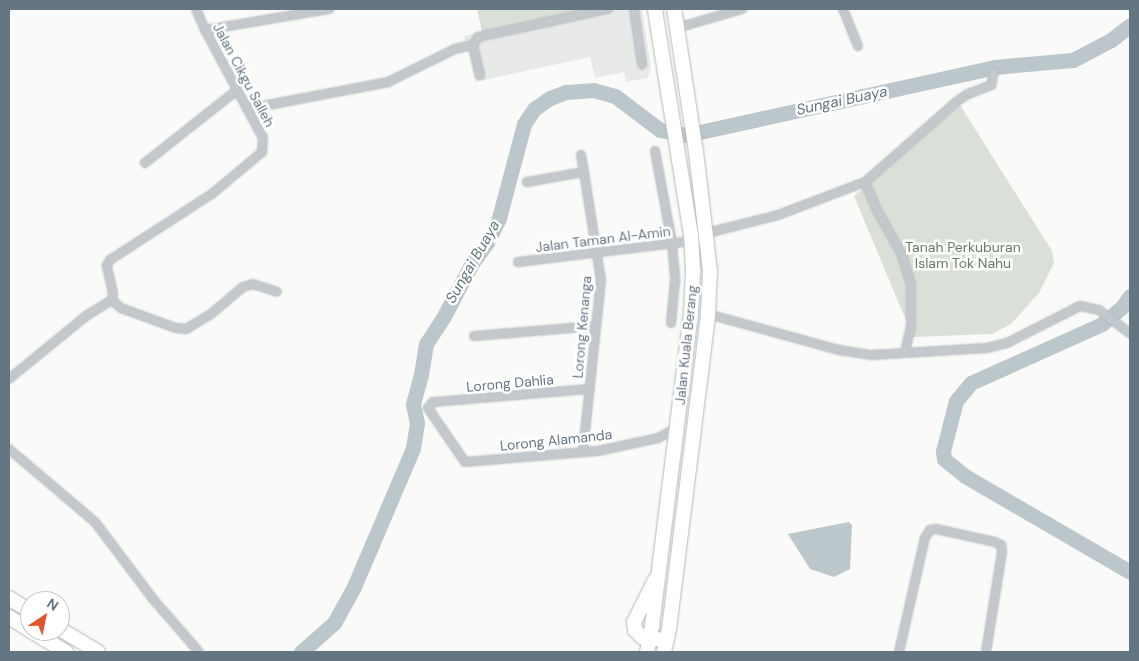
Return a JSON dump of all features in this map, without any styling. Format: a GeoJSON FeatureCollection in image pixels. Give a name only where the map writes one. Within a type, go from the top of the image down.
{"type":"FeatureCollection","features":[{"type":"Feature","properties":{"kind":"highway","name":"Jalan Kuala Berang"},"geometry":{"type":"LineString","coordinates":[[648,646],[659,573],[691,312],[693,271],[691,241],[679,155],[655,9]]}},
{"type":"Feature","properties":{"kind":"highway","name":"Jalan Kuala Berang"},"geometry":{"type":"LineString","coordinates":[[664,652],[669,629],[708,314],[710,271],[696,152],[674,9]]}},
{"type":"Feature","properties":{"kind":"highway"},"geometry":{"type":"LineString","coordinates":[[9,598],[20,604]]}},
{"type":"Feature","properties":{"kind":"highway"},"geometry":{"type":"LineString","coordinates":[[9,617],[20,624]]}},
{"type":"Feature","properties":{"kind":"highway"},"geometry":{"type":"LineString","coordinates":[[648,646],[669,629]]}},
{"type":"Feature","properties":{"kind":"highway"},"geometry":{"type":"LineString","coordinates":[[70,635],[98,652]]}},
{"type":"Feature","properties":{"kind":"highway"},"geometry":{"type":"LineString","coordinates":[[48,641],[66,652]]}},
{"type":"Feature","properties":{"kind":"street","name":"Jalan Cikgu Salleh"},"geometry":{"type":"LineString","coordinates":[[112,300],[113,293],[107,266],[110,260],[213,193],[264,149],[263,138],[205,30],[196,9]]}},
{"type":"Feature","properties":{"kind":"street"},"geometry":{"type":"LineString","coordinates":[[205,30],[329,9]]}},
{"type":"Feature","properties":{"kind":"street"},"geometry":{"type":"LineString","coordinates":[[480,75],[473,45],[478,37],[608,9]]}},
{"type":"Feature","properties":{"kind":"street"},"geometry":{"type":"LineString","coordinates":[[634,9],[642,64]]}},
{"type":"Feature","properties":{"kind":"street"},"geometry":{"type":"LineString","coordinates":[[677,28],[742,9]]}},
{"type":"Feature","properties":{"kind":"street"},"geometry":{"type":"LineString","coordinates":[[843,9],[858,46]]}},
{"type":"Feature","properties":{"kind":"street"},"geometry":{"type":"LineString","coordinates":[[247,109],[388,82],[455,49],[473,45]]}},
{"type":"Feature","properties":{"kind":"street"},"geometry":{"type":"LineString","coordinates":[[707,233],[778,215],[865,182],[956,102],[968,94],[991,85],[994,72]]}},
{"type":"Feature","properties":{"kind":"street"},"geometry":{"type":"LineString","coordinates":[[144,162],[237,90]]}},
{"type":"Feature","properties":{"kind":"street"},"geometry":{"type":"LineString","coordinates":[[655,151],[672,243],[676,280],[671,323]]}},
{"type":"Feature","properties":{"kind":"street","name":"Lorong Kenanga"},"geometry":{"type":"LineString","coordinates":[[581,155],[601,280],[583,452]]}},
{"type":"Feature","properties":{"kind":"street"},"geometry":{"type":"LineString","coordinates":[[527,182],[584,172]]}},
{"type":"Feature","properties":{"kind":"street"},"geometry":{"type":"LineString","coordinates":[[865,182],[878,212],[902,256],[911,284],[911,326],[905,352]]}},
{"type":"Feature","properties":{"kind":"street","name":"Jalan Taman Al-Amin"},"geometry":{"type":"LineString","coordinates":[[518,262],[691,241]]}},
{"type":"Feature","properties":{"kind":"street"},"geometry":{"type":"LineString","coordinates":[[9,379],[86,316],[112,300],[121,308],[176,328],[186,329],[211,314],[243,287],[253,284],[277,292]]}},
{"type":"Feature","properties":{"kind":"street"},"geometry":{"type":"LineString","coordinates":[[708,314],[854,353],[872,355],[1001,345],[1070,309],[1080,306],[1100,310],[1127,329]]}},
{"type":"Feature","properties":{"kind":"street"},"geometry":{"type":"LineString","coordinates":[[474,336],[596,326]]}},
{"type":"Feature","properties":{"kind":"street","name":"Lorong Dahlia"},"geometry":{"type":"LineString","coordinates":[[465,462],[428,408],[433,402],[589,389]]}},
{"type":"Feature","properties":{"kind":"street","name":"Lorong Alamanda"},"geometry":{"type":"LineString","coordinates":[[465,462],[583,452],[658,438],[677,428]]}},
{"type":"Feature","properties":{"kind":"street"},"geometry":{"type":"LineString","coordinates":[[9,449],[95,522],[153,599],[199,652]]}},
{"type":"Feature","properties":{"kind":"street"},"geometry":{"type":"LineString","coordinates":[[899,652],[925,538],[930,530],[936,529],[995,542],[1001,546],[1002,552],[986,652]]}},
{"type":"Feature","properties":{"kind":"shaded area"},"geometry":{"type":"Polygon","coordinates":[[[590,9],[642,9],[651,67],[648,78],[626,82],[624,72],[595,78],[590,57],[475,82],[464,36],[590,9]]]}},
{"type":"Feature","properties":{"kind":"shaded area"},"geometry":{"type":"Polygon","coordinates":[[[849,522],[852,525],[850,569],[834,577],[810,569],[788,534],[849,522]]]}},
{"type":"Feature","properties":{"kind":"green space"},"geometry":{"type":"Polygon","coordinates":[[[477,9],[590,9],[482,32],[477,9]]]}},
{"type":"Feature","properties":{"kind":"green space","name":"Tanah Perkuburan Islam Tok Nahu"},"geometry":{"type":"Polygon","coordinates":[[[960,105],[1052,251],[1054,263],[1039,293],[1011,324],[992,334],[913,337],[854,196],[960,105]]]}},
{"type":"Feature","properties":{"kind":"waterway","name":"Sungai Buaya"},"geometry":{"type":"LineString","coordinates":[[301,652],[334,623],[353,589],[413,448],[417,423],[413,404],[421,375],[426,344],[443,318],[472,263],[488,241],[499,218],[524,124],[534,109],[550,98],[566,92],[593,90],[615,96],[660,130],[686,135],[994,67],[1073,60],[1111,40],[1130,25]]}},
{"type":"Feature","properties":{"kind":"waterway"},"geometry":{"type":"LineString","coordinates":[[1130,296],[1122,307],[1102,324],[971,383],[956,401],[943,451],[944,459],[965,476],[1130,572]]}}]}
